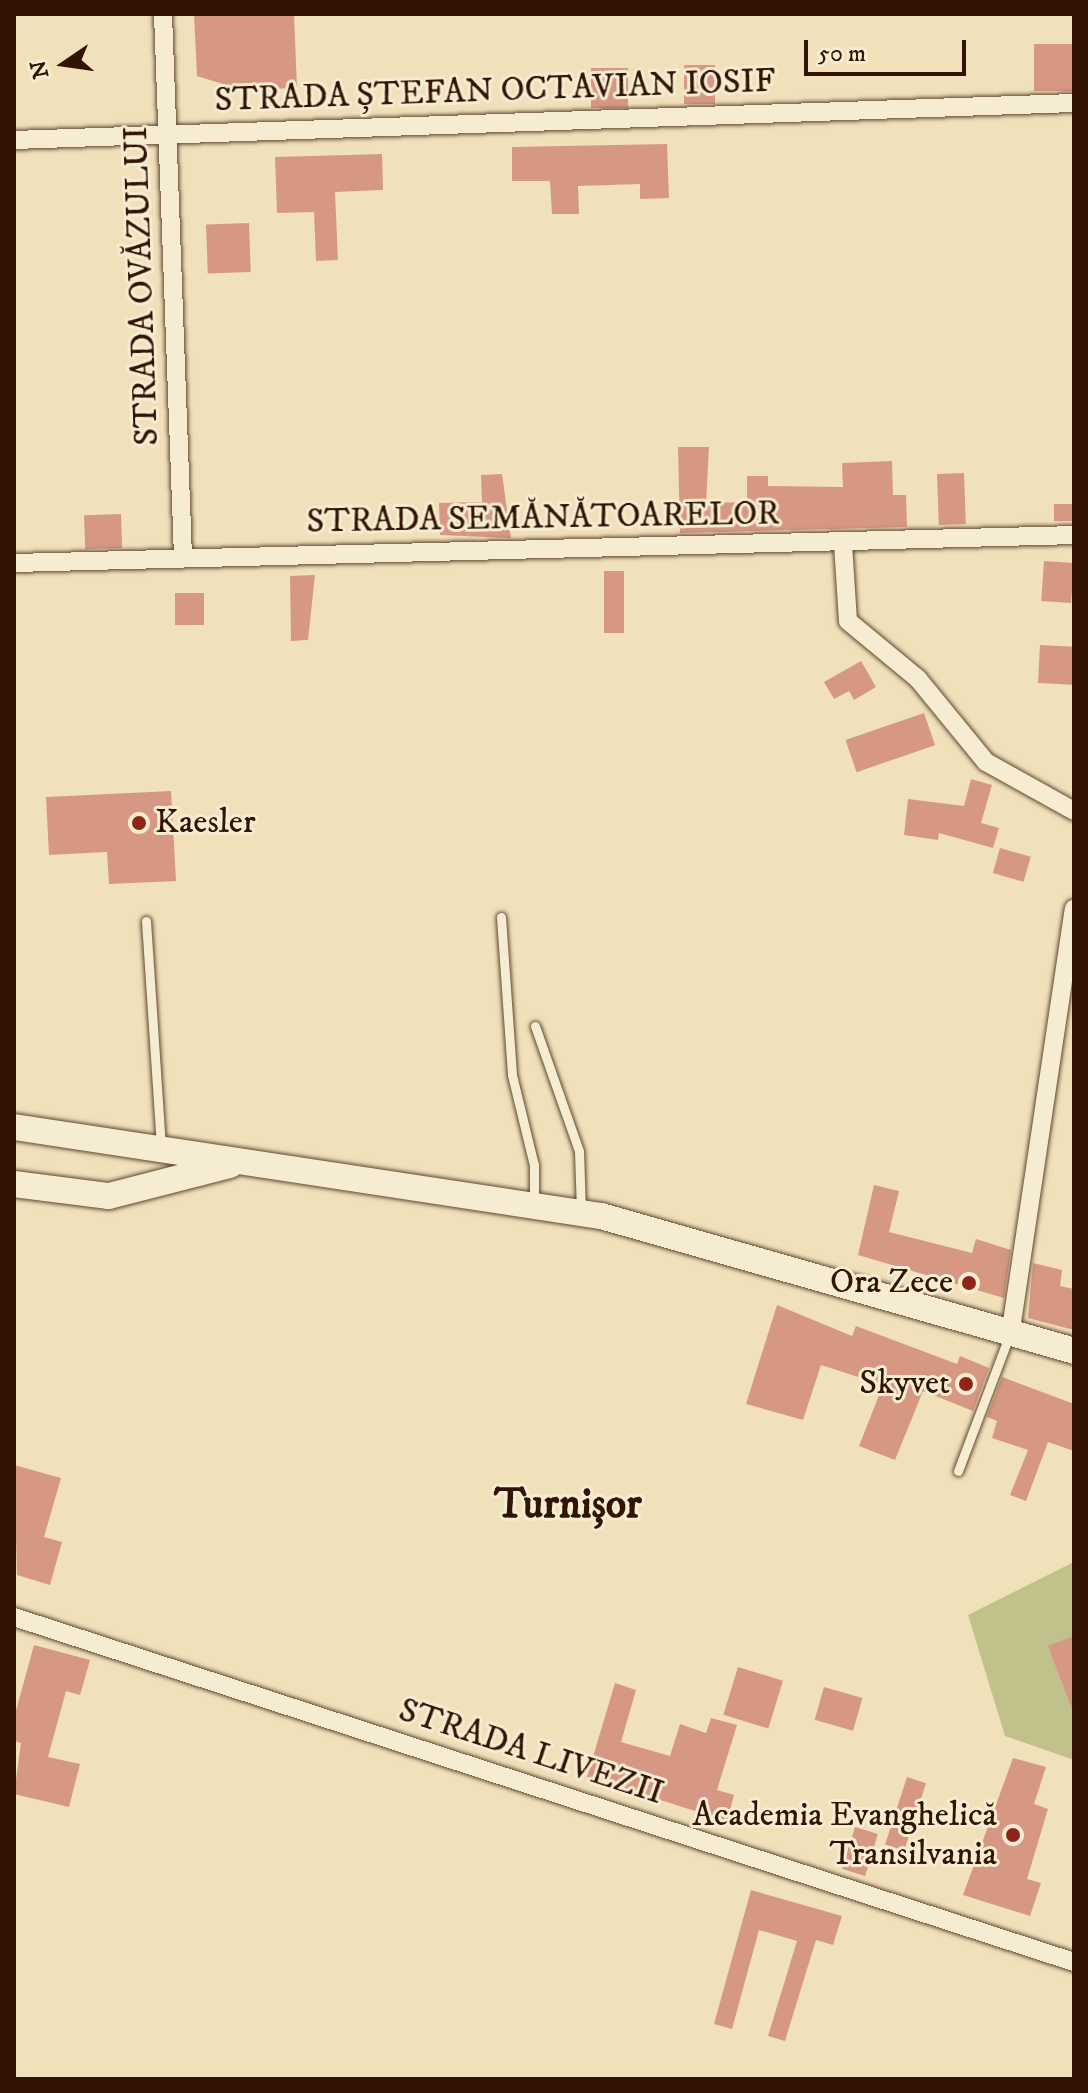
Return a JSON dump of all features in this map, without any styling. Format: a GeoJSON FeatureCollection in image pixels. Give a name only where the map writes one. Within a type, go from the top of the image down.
{"type":"FeatureCollection","features":[{"type":"Feature","properties":{"kind":"street","name":"STRADA OVĂZULUI"},"geometry":{"type":"LineString","coordinates":[[163,14],[183,556]]}},
{"type":"Feature","properties":{"kind":"street","name":"STRADA ȘTEFAN OCTAVIAN IOSIF"},"geometry":{"type":"LineString","coordinates":[[14,140],[1074,103]]}},
{"type":"Feature","properties":{"kind":"street","name":"STRADA SEMĂNĂTOARELOR"},"geometry":{"type":"LineString","coordinates":[[14,563],[183,556],[843,544],[1074,535]]}},
{"type":"Feature","properties":{"kind":"street"},"geometry":{"type":"LineString","coordinates":[[843,544],[848,621],[918,679],[986,762],[1074,811]]}},
{"type":"Feature","properties":{"kind":"street"},"geometry":{"type":"LineString","coordinates":[[1011,1329],[1074,909]]}},
{"type":"Feature","properties":{"kind":"street"},"geometry":{"type":"LineString","coordinates":[[14,1127],[581,1213],[1011,1329],[1074,1351]]}},
{"type":"Feature","properties":{"kind":"street"},"geometry":{"type":"LineString","coordinates":[[14,1184],[109,1196],[241,1162]]}},
{"type":"Feature","properties":{"kind":"street","name":"STRADA LIVEZII"},"geometry":{"type":"LineString","coordinates":[[14,1617],[1074,1962]]}},
{"type":"Feature","properties":{"kind":"lane"},"geometry":{"type":"LineString","coordinates":[[501,917],[512,1075],[534,1165],[534,1206]]}},
{"type":"Feature","properties":{"kind":"lane"},"geometry":{"type":"LineString","coordinates":[[146,921],[161,1149]]}},
{"type":"Feature","properties":{"kind":"lane"},"geometry":{"type":"LineString","coordinates":[[535,1026],[579,1151],[581,1213]]}},
{"type":"Feature","properties":{"kind":"lane"},"geometry":{"type":"LineString","coordinates":[[958,1471],[1011,1329]]}},
{"type":"Feature","properties":{"kind":"green space"},"geometry":{"type":"Polygon","coordinates":[[[1074,1562],[1074,1760],[1005,1736],[968,1615],[1074,1562]]]}},
{"type":"Feature","properties":{"kind":"building"},"geometry":{"type":"Polygon","coordinates":[[[194,14],[294,14],[297,88],[242,90],[197,76],[194,14]]]}},
{"type":"Feature","properties":{"kind":"building"},"geometry":{"type":"Polygon","coordinates":[[[1034,44],[1074,44],[1074,91],[1034,91],[1034,44]]]}},
{"type":"Feature","properties":{"kind":"building"},"geometry":{"type":"Polygon","coordinates":[[[684,65],[715,65],[715,104],[684,104],[684,65]]]}},
{"type":"Feature","properties":{"kind":"building"},"geometry":{"type":"Polygon","coordinates":[[[591,68],[628,68],[628,108],[591,108],[591,68]]]}},
{"type":"Feature","properties":{"kind":"building"},"geometry":{"type":"Polygon","coordinates":[[[667,144],[669,198],[640,199],[640,184],[578,186],[579,214],[552,214],[550,181],[512,181],[512,147],[667,144]]]}},
{"type":"Feature","properties":{"kind":"building"},"geometry":{"type":"Polygon","coordinates":[[[382,154],[383,190],[335,192],[338,260],[316,261],[314,212],[277,213],[275,157],[382,154]]]}},
{"type":"Feature","properties":{"kind":"building"},"geometry":{"type":"Polygon","coordinates":[[[249,223],[251,272],[208,273],[206,225],[249,223]]]}},
{"type":"Feature","properties":{"kind":"building"},"geometry":{"type":"Polygon","coordinates":[[[678,447],[709,447],[706,503],[747,502],[747,476],[768,476],[768,486],[843,487],[842,463],[892,461],[893,495],[906,495],[907,527],[680,533],[678,447]]]}},
{"type":"Feature","properties":{"kind":"building"},"geometry":{"type":"Polygon","coordinates":[[[964,473],[966,524],[939,525],[937,474],[964,473]]]}},
{"type":"Feature","properties":{"kind":"building"},"geometry":{"type":"Polygon","coordinates":[[[502,474],[511,538],[440,535],[439,503],[482,502],[481,475],[502,474]]]}},
{"type":"Feature","properties":{"kind":"building"},"geometry":{"type":"Polygon","coordinates":[[[1054,504],[1074,504],[1074,521],[1054,521],[1054,504]]]}},
{"type":"Feature","properties":{"kind":"building"},"geometry":{"type":"Polygon","coordinates":[[[121,514],[122,548],[85,549],[84,515],[121,514]]]}},
{"type":"Feature","properties":{"kind":"building"},"geometry":{"type":"Polygon","coordinates":[[[1044,561],[1074,563],[1071,603],[1041,601],[1044,561]]]}},
{"type":"Feature","properties":{"kind":"building"},"geometry":{"type":"Polygon","coordinates":[[[604,571],[624,571],[624,633],[604,633],[604,571]]]}},
{"type":"Feature","properties":{"kind":"building"},"geometry":{"type":"Polygon","coordinates":[[[315,575],[308,640],[291,641],[290,576],[315,575]]]}},
{"type":"Feature","properties":{"kind":"building"},"geometry":{"type":"Polygon","coordinates":[[[175,593],[204,593],[204,625],[175,625],[175,593]]]}},
{"type":"Feature","properties":{"kind":"building"},"geometry":{"type":"Polygon","coordinates":[[[1040,645],[1074,647],[1072,685],[1038,683],[1040,645]]]}},
{"type":"Feature","properties":{"kind":"building"},"geometry":{"type":"Polygon","coordinates":[[[861,661],[876,687],[854,700],[849,691],[834,699],[824,682],[861,661]]]}},
{"type":"Feature","properties":{"kind":"building"},"geometry":{"type":"Polygon","coordinates":[[[924,713],[935,745],[857,772],[846,740],[924,713]]]}},
{"type":"Feature","properties":{"kind":"building"},"geometry":{"type":"Polygon","coordinates":[[[971,779],[992,785],[981,823],[999,828],[993,848],[939,833],[938,840],[904,835],[908,799],[964,806],[971,779]]]}},
{"type":"Feature","properties":{"kind":"building","name":"Kaesler"},"geometry":{"type":"Polygon","coordinates":[[[171,791],[176,881],[109,884],[107,852],[49,855],[46,797],[171,791]]]}},
{"type":"Feature","properties":{"kind":"building"},"geometry":{"type":"Polygon","coordinates":[[[1000,848],[1031,857],[1024,882],[993,873],[1000,848]]]}},
{"type":"Feature","properties":{"kind":"building"},"geometry":{"type":"Polygon","coordinates":[[[874,1185],[899,1191],[889,1232],[972,1253],[976,1239],[1011,1250],[1004,1298],[858,1255],[874,1185]]]}},
{"type":"Feature","properties":{"kind":"building"},"geometry":{"type":"Polygon","coordinates":[[[1033,1263],[1062,1270],[1060,1286],[1074,1289],[1074,1330],[1028,1318],[1033,1263]]]}},
{"type":"Feature","properties":{"kind":"building"},"geometry":{"type":"Polygon","coordinates":[[[777,1305],[852,1336],[856,1326],[957,1364],[960,1356],[989,1368],[973,1411],[923,1391],[895,1460],[859,1446],[883,1385],[821,1365],[803,1420],[746,1404],[777,1305]]]}},
{"type":"Feature","properties":{"kind":"building"},"geometry":{"type":"Polygon","coordinates":[[[1002,1377],[1074,1404],[1074,1451],[1048,1442],[1026,1501],[1010,1495],[1028,1450],[992,1438],[997,1421],[987,1417],[1002,1377]]]}},
{"type":"Feature","properties":{"kind":"building"},"geometry":{"type":"Polygon","coordinates":[[[14,1465],[61,1478],[44,1537],[62,1542],[50,1585],[17,1575],[14,1465]]]}},
{"type":"Feature","properties":{"kind":"building"},"geometry":{"type":"Polygon","coordinates":[[[1074,1636],[1074,1709],[1072,1709],[1048,1646],[1074,1636]]]}},
{"type":"Feature","properties":{"kind":"building"},"geometry":{"type":"Polygon","coordinates":[[[34,1645],[90,1660],[80,1695],[66,1691],[48,1757],[80,1764],[69,1807],[14,1794],[21,1743],[14,1741],[14,1718],[34,1645]]]}},
{"type":"Feature","properties":{"kind":"building"},"geometry":{"type":"Polygon","coordinates":[[[738,1667],[783,1681],[768,1729],[723,1715],[738,1667]]]}},
{"type":"Feature","properties":{"kind":"building"},"geometry":{"type":"Polygon","coordinates":[[[615,1683],[636,1690],[621,1742],[670,1756],[680,1724],[706,1733],[711,1718],[737,1725],[717,1790],[734,1795],[727,1821],[587,1777],[615,1683]]]}},
{"type":"Feature","properties":{"kind":"building"},"geometry":{"type":"Polygon","coordinates":[[[824,1687],[862,1698],[853,1731],[815,1720],[824,1687]]]}},
{"type":"Feature","properties":{"kind":"building","name":"Academia Evanghelică Transilvania"},"geometry":{"type":"Polygon","coordinates":[[[1013,1758],[1046,1767],[1034,1804],[1048,1809],[1027,1879],[1041,1883],[1030,1916],[963,1895],[1013,1758]]]}},
{"type":"Feature","properties":{"kind":"building"},"geometry":{"type":"Polygon","coordinates":[[[907,1777],[926,1783],[904,1851],[885,1845],[907,1777]]]}},
{"type":"Feature","properties":{"kind":"building"},"geometry":{"type":"Polygon","coordinates":[[[855,1827],[878,1834],[865,1876],[842,1869],[855,1827]]]}},
{"type":"Feature","properties":{"kind":"building"},"geometry":{"type":"Polygon","coordinates":[[[751,1890],[842,1916],[833,1945],[816,1940],[785,2041],[768,2036],[797,1941],[759,1930],[732,2029],[714,2024],[751,1890]]]}},
{"type":"Feature","properties":{"kind":"place","name":"Kaesler"},"geometry":{"type":"Point","coordinates":[139,823]}},
{"type":"Feature","properties":{"kind":"place","name":"Ora Zece"},"geometry":{"type":"Point","coordinates":[969,1283]}},
{"type":"Feature","properties":{"kind":"place","name":"Skyvet"},"geometry":{"type":"Point","coordinates":[966,1384]}},
{"type":"Feature","properties":{"kind":"place","name":"Academia Evanghelică Transilvania"},"geometry":{"type":"Point","coordinates":[1013,1835]}},
{"type":"Feature","properties":{"kind":"district","name":"Turnișor"},"geometry":{"type":"Point","coordinates":[568,1505]}}]}
